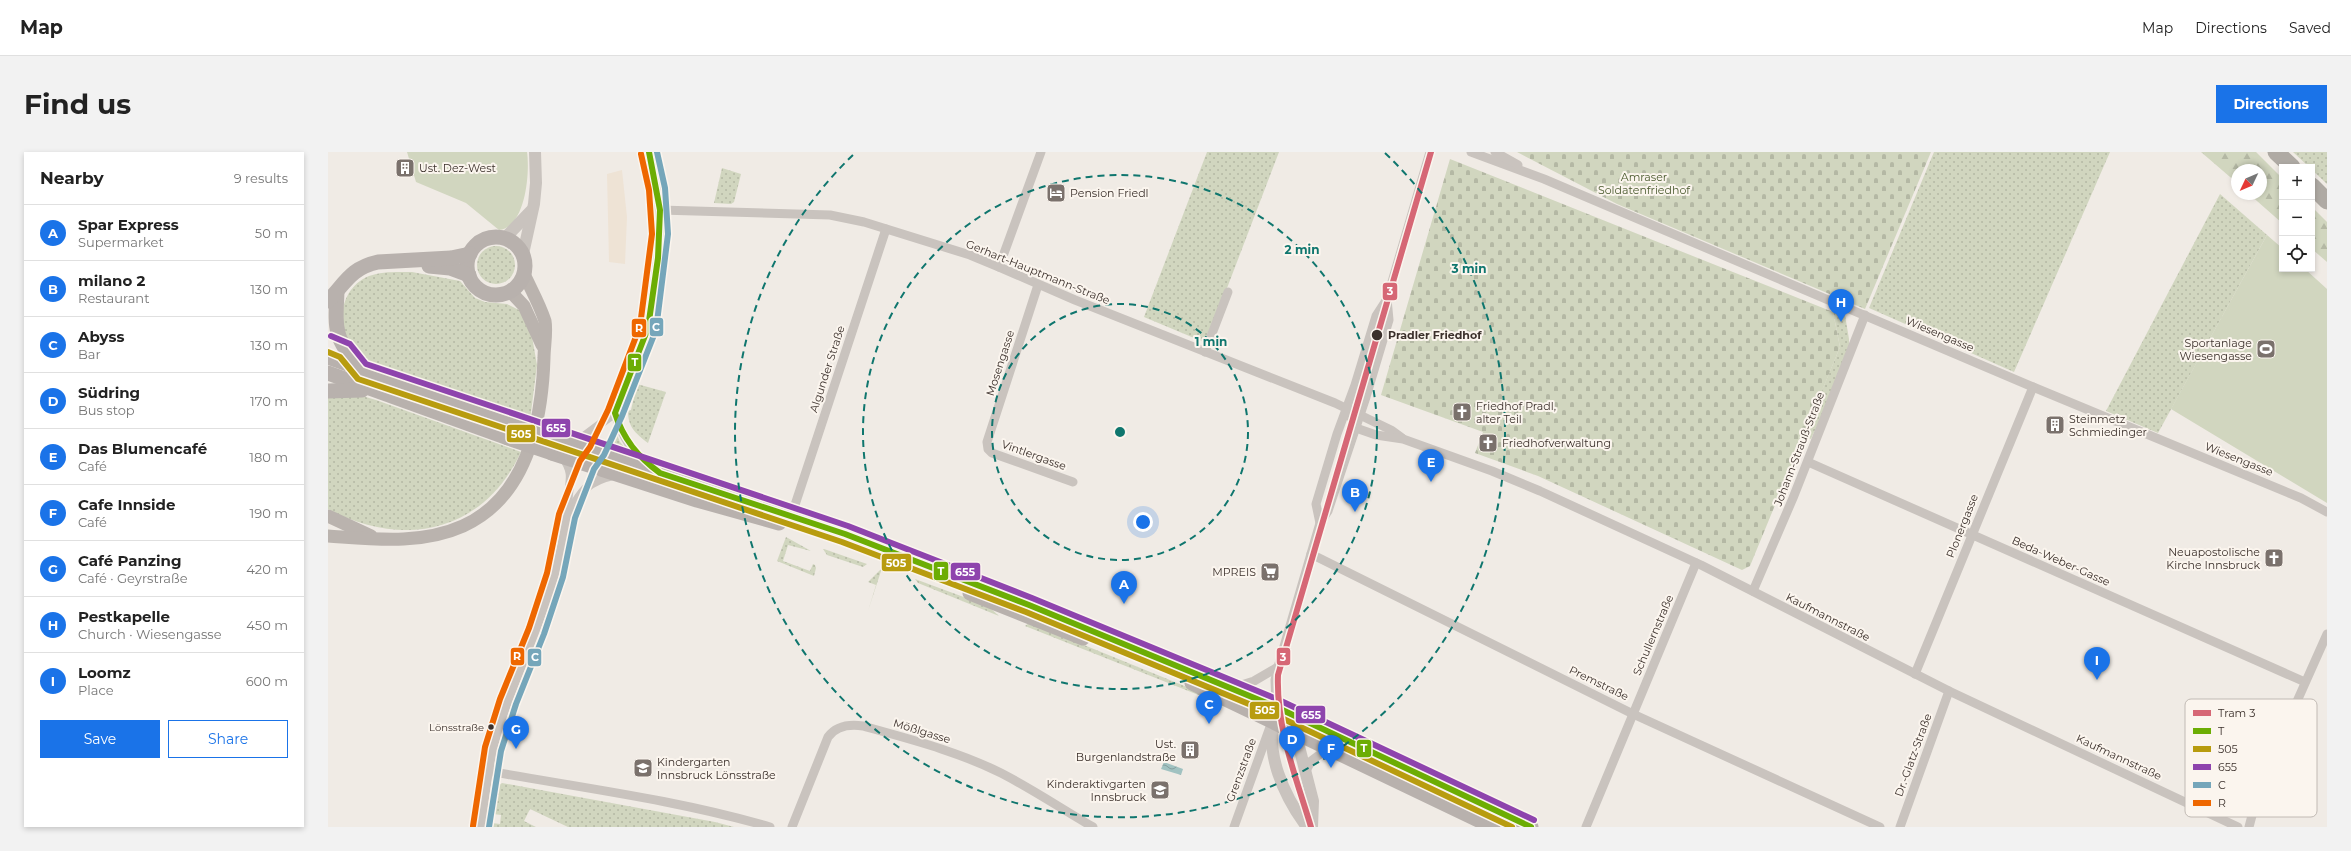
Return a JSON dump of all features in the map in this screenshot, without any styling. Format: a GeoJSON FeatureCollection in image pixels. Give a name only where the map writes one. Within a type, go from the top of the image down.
{"type":"FeatureCollection","features":[{"type":"Feature","properties":{"kind":"highway"},"geometry":{"type":"LineString","coordinates":[[2276,152],[2289,164]]}},
{"type":"Feature","properties":{"kind":"main road"},"geometry":{"type":"LineString","coordinates":[[328,536],[380,540],[436,535],[476,519],[497,503],[524,463],[536,428],[544,389],[545,322],[524,274],[523,254],[518,247],[505,238],[498,237],[485,239],[479,242],[470,254],[467,261],[469,275],[481,290],[495,294],[510,291],[516,287],[524,274]]}},
{"type":"Feature","properties":{"kind":"main road"},"geometry":{"type":"LineString","coordinates":[[361,371],[345,350],[338,336],[335,323],[332,296],[350,274],[367,265],[396,261],[451,258],[470,254]]}},
{"type":"Feature","properties":{"kind":"main road"},"geometry":{"type":"LineString","coordinates":[[396,261],[450,268],[469,275]]}},
{"type":"Feature","properties":{"kind":"main road"},"geometry":{"type":"LineString","coordinates":[[510,291],[524,306],[544,349]]}},
{"type":"Feature","properties":{"kind":"main road"},"geometry":{"type":"LineString","coordinates":[[328,357],[361,371],[892,552],[1029,604],[1283,710],[1531,827]]}},
{"type":"Feature","properties":{"kind":"main road"},"geometry":{"type":"LineString","coordinates":[[328,374],[369,390],[508,438],[696,500],[786,525],[910,569],[1205,688],[1296,734],[1492,827]]}},
{"type":"Feature","properties":{"kind":"main road"},"geometry":{"type":"LineString","coordinates":[[328,391],[369,390]]}},
{"type":"Feature","properties":{"kind":"main road"},"geometry":{"type":"LineString","coordinates":[[328,516],[380,540]]}},
{"type":"Feature","properties":{"kind":"street"},"geometry":{"type":"LineString","coordinates":[[562,440],[583,437],[615,413],[648,328],[658,258],[660,210],[649,152]]}},
{"type":"Feature","properties":{"kind":"street"},"geometry":{"type":"LineString","coordinates":[[999,267],[1041,152]]}},
{"type":"Feature","properties":{"kind":"street"},"geometry":{"type":"LineString","coordinates":[[1320,523],[1316,504],[1337,434],[1347,409],[1376,316],[1387,299],[1430,152]]}},
{"type":"Feature","properties":{"kind":"street","name":"Wiesengasse"},"geometry":{"type":"LineString","coordinates":[[1471,152],[1544,179],[2033,387],[2301,498],[2327,512]]}},
{"type":"Feature","properties":{"kind":"street","name":"Wiesengasse"},"geometry":{"type":"LineString","coordinates":[[1495,152],[1544,179]]}},
{"type":"Feature","properties":{"kind":"street"},"geometry":{"type":"LineString","coordinates":[[523,254],[536,183],[535,154]]}},
{"type":"Feature","properties":{"kind":"street"},"geometry":{"type":"LineString","coordinates":[[505,238],[532,210]]}},
{"type":"Feature","properties":{"kind":"street","name":"Gerhart-Hauptmann-Straße"},"geometry":{"type":"LineString","coordinates":[[660,210],[830,215],[886,229],[970,255],[1038,285],[1360,414]]}},
{"type":"Feature","properties":{"kind":"street","name":"Algunder Straße"},"geometry":{"type":"LineString","coordinates":[[791,517],[886,229]]}},
{"type":"Feature","properties":{"kind":"street","name":"Mosengasse"},"geometry":{"type":"LineString","coordinates":[[988,449],[987,442],[1038,285]]}},
{"type":"Feature","properties":{"kind":"street"},"geometry":{"type":"LineString","coordinates":[[1205,352],[1228,292]]}},
{"type":"Feature","properties":{"kind":"street"},"geometry":{"type":"LineString","coordinates":[[1312,827],[1312,801],[1306,771],[1296,734],[1283,710],[1275,688],[1278,667],[1320,523],[1328,511],[1356,428],[1388,320],[1387,299]]}},
{"type":"Feature","properties":{"kind":"street","name":"Johann-Strauß-Straße"},"geometry":{"type":"LineString","coordinates":[[1753,591],[1808,462],[1865,315]]}},
{"type":"Feature","properties":{"kind":"street","name":"Plonergasse"},"geometry":{"type":"LineString","coordinates":[[1915,674],[1971,533],[2033,387]]}},
{"type":"Feature","properties":{"kind":"street"},"geometry":{"type":"LineString","coordinates":[[1347,409],[1356,428]]}},
{"type":"Feature","properties":{"kind":"street"},"geometry":{"type":"LineString","coordinates":[[615,413],[618,426],[633,450],[660,472]]}},
{"type":"Feature","properties":{"kind":"street","name":"Kaufmannstraße"},"geometry":{"type":"LineString","coordinates":[[1360,414],[1391,430],[1403,439]]}},
{"type":"Feature","properties":{"kind":"street","name":"Kaufmannstraße"},"geometry":{"type":"LineString","coordinates":[[1356,428],[1376,435],[1403,439],[1492,471],[1540,491],[1696,563],[1949,691],[2185,802]]}},
{"type":"Feature","properties":{"kind":"street","name":"Vintlergasse"},"geometry":{"type":"LineString","coordinates":[[988,449],[992,453],[1073,482]]}},
{"type":"Feature","properties":{"kind":"street"},"geometry":{"type":"LineString","coordinates":[[481,827],[488,771],[499,727],[537,631],[555,575],[567,516],[572,477],[569,467],[557,454]]}},
{"type":"Feature","properties":{"kind":"street","name":"Beda-Weber-Gasse"},"geometry":{"type":"LineString","coordinates":[[1808,462],[2305,682]]}},
{"type":"Feature","properties":{"kind":"street"},"geometry":{"type":"LineString","coordinates":[[567,516],[579,495],[589,485],[600,478],[617,474]]}},
{"type":"Feature","properties":{"kind":"street","name":"Premstraße"},"geometry":{"type":"LineString","coordinates":[[1311,554],[1633,714],[1880,827]]}},
{"type":"Feature","properties":{"kind":"street","name":"Schullernstraße"},"geometry":{"type":"LineString","coordinates":[[1586,827],[1696,563]]}},
{"type":"Feature","properties":{"kind":"street"},"geometry":{"type":"LineString","coordinates":[[2298,699],[2327,634]]}},
{"type":"Feature","properties":{"kind":"street"},"geometry":{"type":"LineString","coordinates":[[1232,688],[1254,681],[1278,667]]}},
{"type":"Feature","properties":{"kind":"street"},"geometry":{"type":"LineString","coordinates":[[1275,688],[1283,710]]}},
{"type":"Feature","properties":{"kind":"street","name":"Dr.-Glatz-Straße"},"geometry":{"type":"LineString","coordinates":[[1900,827],[1949,691]]}},
{"type":"Feature","properties":{"kind":"street"},"geometry":{"type":"LineString","coordinates":[[1283,710],[1272,722],[1271,744],[1290,802],[1307,827]]}},
{"type":"Feature","properties":{"kind":"street","name":"Grenzstraße"},"geometry":{"type":"LineString","coordinates":[[1234,827],[1272,722]]}},
{"type":"Feature","properties":{"kind":"street","name":"Mößlgasse"},"geometry":{"type":"LineString","coordinates":[[792,827],[828,737],[834,731],[850,725],[863,726],[942,749],[977,763],[1001,774],[1093,827]]}},
{"type":"Feature","properties":{"kind":"street"},"geometry":{"type":"LineString","coordinates":[[1306,771],[1311,761],[1327,749]]}},
{"type":"Feature","properties":{"kind":"street"},"geometry":{"type":"LineString","coordinates":[[488,771],[677,804],[760,826],[770,827]]}},
{"type":"Feature","properties":{"kind":"street","name":"Kaufmannstraße"},"geometry":{"type":"LineString","coordinates":[[2217,817],[2238,827]]}},
{"type":"Feature","properties":{"kind":"street"},"geometry":{"type":"LineString","coordinates":[[2249,827],[2252,817]]}},
{"type":"Feature","properties":{"kind":"green space"},"geometry":{"type":"Polygon","coordinates":[[[407,152],[527,152],[527,185],[521,209],[508,227],[499,230],[466,203],[416,182],[407,152]]]}},
{"type":"Feature","properties":{"kind":"green space"},"geometry":{"type":"Polygon","coordinates":[[[1207,152],[1279,152],[1206,343],[1144,317],[1207,152]]]}},
{"type":"Feature","properties":{"kind":"green space","name":"Amraser Soldatenfriedhof"},"geometry":{"type":"Polygon","coordinates":[[[1517,152],[1931,152],[1865,309],[1617,204],[1517,152]]]}},
{"type":"Feature","properties":{"kind":"green space"},"geometry":{"type":"Polygon","coordinates":[[[1934,152],[2110,152],[2014,372],[1869,308],[1934,152]]]}},
{"type":"Feature","properties":{"kind":"green space"},"geometry":{"type":"Polygon","coordinates":[[[2201,152],[2256,152],[2279,175],[2279,220],[2256,200],[2267,200],[2267,164],[2231,164],[2231,178],[2201,152]]]}},
{"type":"Feature","properties":{"kind":"green space"},"geometry":{"type":"Polygon","coordinates":[[[2293,152],[2327,152],[2327,184],[2315,173],[2315,164],[2306,164],[2293,152]]]}},
{"type":"Feature","properties":{"kind":"green space","name":"Pradler Friedhof"},"geometry":{"type":"Polygon","coordinates":[[[1450,159],[1833,312],[1840,347],[1750,566],[1742,570],[1538,476],[1475,453],[1483,432],[1381,395],[1450,159]]]}},
{"type":"Feature","properties":{"kind":"green space"},"geometry":{"type":"Polygon","coordinates":[[[722,168],[741,174],[734,202],[731,204],[714,203],[722,168]]]}},
{"type":"Feature","properties":{"kind":"green space"},"geometry":{"type":"Polygon","coordinates":[[[2220,194],[2267,235],[2158,433],[2106,411],[2220,194]]]}},
{"type":"Feature","properties":{"kind":"green space"},"geometry":{"type":"Polygon","coordinates":[[[2315,210],[2327,222],[2327,262],[2315,252],[2315,210]]]}},
{"type":"Feature","properties":{"kind":"green space","name":"Sportanlage Wiesengasse"},"geometry":{"type":"Polygon","coordinates":[[[2267,235],[2279,245],[2279,272],[2308,272],[2327,289],[2327,503],[2171,409],[2267,235]]]}},
{"type":"Feature","properties":{"kind":"green space"},"geometry":{"type":"Polygon","coordinates":[[[492,246],[500,246],[507,249],[512,254],[515,265],[512,276],[507,281],[500,284],[492,284],[485,281],[480,276],[477,269],[477,261],[480,254],[485,249],[492,246]]]}},
{"type":"Feature","properties":{"kind":"green space"},"geometry":{"type":"Polygon","coordinates":[[[412,272],[460,281],[475,298],[485,302],[507,304],[519,310],[531,331],[537,365],[530,420],[372,367],[357,357],[350,347],[342,325],[342,313],[345,301],[350,291],[358,282],[374,274],[412,272]]]}},
{"type":"Feature","properties":{"kind":"green space"},"geometry":{"type":"Polygon","coordinates":[[[1833,312],[1845,315],[1849,339],[1849,356],[1811,439],[1803,436],[1840,347],[1833,312]]]}},
{"type":"Feature","properties":{"kind":"green space"},"geometry":{"type":"Polygon","coordinates":[[[637,384],[666,392],[648,443],[633,429],[628,417],[628,411],[631,410],[637,384]]]}},
{"type":"Feature","properties":{"kind":"green space"},"geometry":{"type":"Polygon","coordinates":[[[359,395],[521,452],[505,479],[485,501],[463,516],[438,526],[412,530],[384,528],[356,521],[328,509],[328,397],[359,395]]]}},
{"type":"Feature","properties":{"kind":"green space"},"geometry":{"type":"Polygon","coordinates":[[[615,430],[620,442],[630,454],[608,446],[615,430]]]}},
{"type":"Feature","properties":{"kind":"green space"},"geometry":{"type":"Polygon","coordinates":[[[786,537],[811,551],[788,545],[783,561],[810,571],[813,564],[816,568],[814,576],[777,561],[786,537]]]}},
{"type":"Feature","properties":{"kind":"green space"},"geometry":{"type":"Polygon","coordinates":[[[823,549],[867,564],[863,567],[827,555],[823,549]]]}},
{"type":"Feature","properties":{"kind":"green space"},"geometry":{"type":"Polygon","coordinates":[[[882,568],[868,611],[876,585],[868,582],[882,568]]]}},
{"type":"Feature","properties":{"kind":"green space"},"geometry":{"type":"Polygon","coordinates":[[[915,579],[988,606],[999,616],[918,583],[915,579]]]}},
{"type":"Feature","properties":{"kind":"green space"},"geometry":{"type":"Polygon","coordinates":[[[1029,623],[1214,698],[1206,698],[1025,626],[1029,623]]]}},
{"type":"Feature","properties":{"kind":"green space"},"geometry":{"type":"Polygon","coordinates":[[[1319,736],[1516,827],[1507,827],[1319,736]]]}},
{"type":"Feature","properties":{"kind":"green space"},"geometry":{"type":"Polygon","coordinates":[[[502,783],[715,822],[734,827],[568,827],[530,809],[524,821],[536,827],[492,827],[492,823],[500,824],[501,815],[493,814],[495,788],[502,783]]]}},
{"type":"Feature","properties":{"kind":"shaded area"},"geometry":{"type":"Polygon","coordinates":[[[622,170],[627,217],[625,264],[609,262],[607,174],[622,170]]]}},
{"type":"Feature","properties":{"kind":"water"},"geometry":{"type":"Polygon","coordinates":[[[1164,762],[1183,769],[1181,775],[1161,769],[1164,762]]]}},
{"type":"Feature","properties":{"kind":"tram line","name":"3"},"geometry":{"type":"LineString","coordinates":[[1311,827],[1288,752],[1280,714],[1278,675],[1431,152]]}},
{"type":"Feature","properties":{"kind":"transit line","name":"T"},"geometry":{"type":"LineString","coordinates":[[649,152],[660,210],[658,258],[648,328],[615,413],[622,431],[632,447],[652,467],[660,473],[845,534],[1029,605],[1276,707],[1531,827]]}},
{"type":"Feature","properties":{"kind":"transit line","name":"C"},"geometry":{"type":"LineString","coordinates":[[489,827],[501,751],[516,704],[544,634],[563,577],[575,518],[594,469],[604,455],[622,416],[656,330],[668,234],[665,188],[657,152]]}},
{"type":"Feature","properties":{"kind":"transit line","name":"R"},"geometry":{"type":"LineString","coordinates":[[473,826],[485,747],[500,699],[529,628],[547,573],[559,514],[580,461],[590,447],[608,410],[640,326],[652,234],[649,190],[641,154]]}},
{"type":"Feature","properties":{"kind":"transit line","name":"655"},"geometry":{"type":"LineString","coordinates":[[331,336],[350,344],[366,364],[848,526],[1032,598],[1279,700],[1534,820]]}},
{"type":"Feature","properties":{"kind":"transit line","name":"505"},"geometry":{"type":"LineString","coordinates":[[328,352],[340,357],[358,379],[842,542],[1026,612],[1273,714],[1512,827]]}},
{"type":"Feature","properties":{"kind":"place","name":"Ust. Dez-West"},"geometry":{"type":"Point","coordinates":[405,168]}},
{"type":"Feature","properties":{"kind":"place","name":"Pension Friedl"},"geometry":{"type":"Point","coordinates":[1056,193]}},
{"type":"Feature","properties":{"kind":"place","name":"Pestkapelle"},"geometry":{"type":"Point","coordinates":[1841,322]}},
{"type":"Feature","properties":{"kind":"place","name":"Pradler Friedhof"},"geometry":{"type":"Point","coordinates":[1377,335]}},
{"type":"Feature","properties":{"kind":"place","name":"Sportanlage Wiesengasse"},"geometry":{"type":"Point","coordinates":[2266,349]}},
{"type":"Feature","properties":{"kind":"place","name":"Friedhof Pradl, alter Teil"},"geometry":{"type":"Point","coordinates":[1462,412]}},
{"type":"Feature","properties":{"kind":"place","name":"Steinmetz Schmiedinger"},"geometry":{"type":"Point","coordinates":[2055,425]}},
{"type":"Feature","properties":{"kind":"place","name":"Friedhofverwaltung"},"geometry":{"type":"Point","coordinates":[1488,443]}},
{"type":"Feature","properties":{"kind":"place","name":"Das Blumencafé"},"geometry":{"type":"Point","coordinates":[1431,482]}},
{"type":"Feature","properties":{"kind":"place","name":"milano 2"},"geometry":{"type":"Point","coordinates":[1355,512]}},
{"type":"Feature","properties":{"kind":"place","name":"Neuapostolische Kirche Innsbruck"},"geometry":{"type":"Point","coordinates":[2274,558]}},
{"type":"Feature","properties":{"kind":"place","name":"MPREIS"},"geometry":{"type":"Point","coordinates":[1270,572]}},
{"type":"Feature","properties":{"kind":"place","name":"Spar Express"},"geometry":{"type":"Point","coordinates":[1124,604]}},
{"type":"Feature","properties":{"kind":"place","name":"Loomz"},"geometry":{"type":"Point","coordinates":[2097,680]}},
{"type":"Feature","properties":{"kind":"place","name":"Abyss"},"geometry":{"type":"Point","coordinates":[1209,724]}},
{"type":"Feature","properties":{"kind":"place","name":"Lönsstraße"},"geometry":{"type":"Point","coordinates":[491,727]}},
{"type":"Feature","properties":{"kind":"place","name":"Café Panzing"},"geometry":{"type":"Point","coordinates":[516,749]}},
{"type":"Feature","properties":{"kind":"place","name":"Ust. Burgenlandstraße"},"geometry":{"type":"Point","coordinates":[1190,750]}},
{"type":"Feature","properties":{"kind":"place","name":"Südring"},"geometry":{"type":"Point","coordinates":[1292,759]}},
{"type":"Feature","properties":{"kind":"place","name":"Kindergarten Innsbruck Lönsstraße"},"geometry":{"type":"Point","coordinates":[643,768]}},
{"type":"Feature","properties":{"kind":"place","name":"Cafe Innside"},"geometry":{"type":"Point","coordinates":[1331,768]}},
{"type":"Feature","properties":{"kind":"place","name":"Kinderaktivgarten Innsbruck"},"geometry":{"type":"Point","coordinates":[1160,790]}}]}
